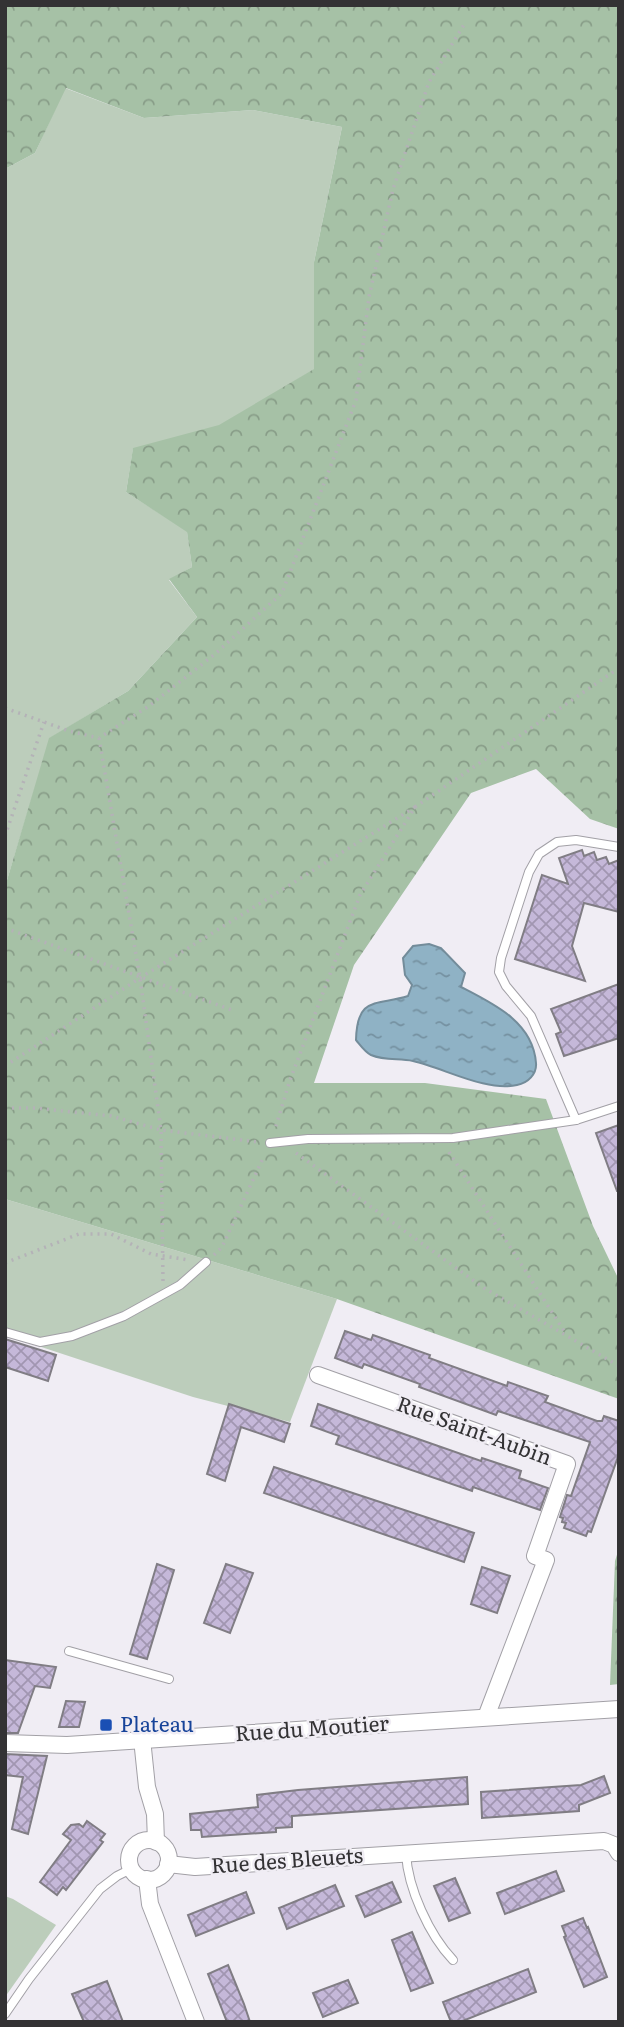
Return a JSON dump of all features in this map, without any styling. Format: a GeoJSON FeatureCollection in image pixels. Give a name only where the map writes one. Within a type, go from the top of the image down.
{"type":"FeatureCollection","features":[{"type":"Feature","properties":{"kind":"street","name":"Rue Saint-Aubin"},"geometry":{"type":"LineString","coordinates":[[318,1375],[567,1464],[535,1556],[546,1560],[486,1717]]}},
{"type":"Feature","properties":{"kind":"street","name":"Rue du Moutier"},"geometry":{"type":"LineString","coordinates":[[5,1743],[67,1745],[619,1709]]}},
{"type":"Feature","properties":{"kind":"street"},"geometry":{"type":"LineString","coordinates":[[142,1739],[147,1787],[155,1814],[156,1842]]}},
{"type":"Feature","properties":{"kind":"street"},"geometry":{"type":"LineString","coordinates":[[145,1841],[156,1842],[168,1853],[168,1864],[162,1875],[147,1880],[136,1875],[131,1869],[130,1857],[133,1849],[145,1841]]}},
{"type":"Feature","properties":{"kind":"street","name":"Rue des Bleuets"},"geometry":{"type":"LineString","coordinates":[[168,1864],[195,1867],[604,1841],[614,1845],[619,1853]]}},
{"type":"Feature","properties":{"kind":"street"},"geometry":{"type":"LineString","coordinates":[[147,1880],[150,1905],[196,2022]]}},
{"type":"Feature","properties":{"kind":"lane"},"geometry":{"type":"LineString","coordinates":[[576,1120],[531,1016],[506,986],[499,972],[501,958],[529,872],[539,854],[557,842],[576,840],[619,847]]}},
{"type":"Feature","properties":{"kind":"lane"},"geometry":{"type":"LineString","coordinates":[[270,1143],[308,1139],[441,1138],[576,1120],[619,1106]]}},
{"type":"Feature","properties":{"kind":"lane"},"geometry":{"type":"LineString","coordinates":[[5,1332],[40,1342],[72,1336],[124,1316],[180,1286],[206,1262]]}},
{"type":"Feature","properties":{"kind":"lane"},"geometry":{"type":"LineString","coordinates":[[69,1651],[169,1679]]}},
{"type":"Feature","properties":{"kind":"lane"},"geometry":{"type":"LineString","coordinates":[[405,1854],[407,1868],[427,1922],[453,1960]]}},
{"type":"Feature","properties":{"kind":"lane"},"geometry":{"type":"LineString","coordinates":[[5,2014],[100,1889],[117,1875],[131,1869]]}},
{"type":"Feature","properties":{"kind":"path"},"geometry":{"type":"LineString","coordinates":[[5,708],[99,738],[149,706],[206,661],[282,593],[356,400],[369,297],[393,189],[429,82],[465,23]]}},
{"type":"Feature","properties":{"kind":"path"},"geometry":{"type":"LineString","coordinates":[[5,1066],[140,978],[415,807],[619,668]]}},
{"type":"Feature","properties":{"kind":"path"},"geometry":{"type":"LineString","coordinates":[[5,836],[44,722]]}},
{"type":"Feature","properties":{"kind":"path"},"geometry":{"type":"LineString","coordinates":[[99,738],[140,978],[161,1130],[163,1295]]}},
{"type":"Feature","properties":{"kind":"path"},"geometry":{"type":"LineString","coordinates":[[5,1263],[79,1234],[111,1234],[162,1256],[206,1262],[222,1247],[270,1143],[294,1069],[360,895],[415,807]]}},
{"type":"Feature","properties":{"kind":"path"},"geometry":{"type":"LineString","coordinates":[[5,928],[232,1010]]}},
{"type":"Feature","properties":{"kind":"path"},"geometry":{"type":"LineString","coordinates":[[5,1108],[35,1108],[111,1116],[161,1130],[270,1143]]}},
{"type":"Feature","properties":{"kind":"path"},"geometry":{"type":"LineString","coordinates":[[441,1138],[567,1336]]}},
{"type":"Feature","properties":{"kind":"path"},"geometry":{"type":"LineString","coordinates":[[280,1142],[484,1288],[619,1366]]}},
{"type":"Feature","properties":{"kind":"green space"},"geometry":{"type":"Polygon","coordinates":[[[5,5],[619,5],[619,829],[590,819],[536,769],[471,793],[354,965],[314,1083],[425,1083],[546,1099],[593,1226],[619,1280],[619,1399],[337,1299],[5,1199],[5,887],[49,738],[128,691],[197,617],[169,579],[192,567],[187,532],[126,492],[133,448],[219,425],[314,369],[314,262],[342,127],[253,110],[144,118],[66,88],[35,153],[5,169],[5,5]]]}},
{"type":"Feature","properties":{"kind":"green space"},"geometry":{"type":"Polygon","coordinates":[[[65,88],[144,118],[253,110],[342,127],[314,262],[315,369],[219,426],[133,449],[126,492],[187,531],[192,567],[169,580],[197,617],[128,691],[50,738],[5,887],[5,169],[35,153],[65,88]]]}},
{"type":"Feature","properties":{"kind":"green space"},"geometry":{"type":"Polygon","coordinates":[[[5,1199],[337,1299],[290,1422],[193,1397],[5,1335],[5,1199]]]}},
{"type":"Feature","properties":{"kind":"green space"},"geometry":{"type":"Polygon","coordinates":[[[619,1548],[619,1684],[610,1685],[615,1561],[619,1548]]]}},
{"type":"Feature","properties":{"kind":"green space"},"geometry":{"type":"Polygon","coordinates":[[[5,1896],[56,1925],[5,1997],[5,1896]]]}},
{"type":"Feature","properties":{"kind":"water"},"geometry":{"type":"Polygon","coordinates":[[[429,944],[441,948],[465,973],[461,987],[486,1000],[520,1025],[528,1036],[536,1063],[535,1071],[528,1080],[521,1084],[505,1086],[479,1082],[413,1061],[376,1057],[356,1040],[357,1026],[365,1009],[378,1002],[408,996],[412,985],[405,975],[403,958],[413,946],[429,944]]]}},
{"type":"Feature","properties":{"kind":"building"},"geometry":{"type":"Polygon","coordinates":[[[582,850],[584,856],[594,852],[597,860],[606,857],[609,864],[619,860],[619,912],[584,903],[572,946],[585,981],[515,959],[542,875],[568,884],[559,858],[582,850]]]}},
{"type":"Feature","properties":{"kind":"building"},"geometry":{"type":"Polygon","coordinates":[[[619,984],[619,1038],[564,1056],[556,1034],[561,1032],[551,1009],[619,984]]]}},
{"type":"Feature","properties":{"kind":"building"},"geometry":{"type":"Polygon","coordinates":[[[619,1125],[619,1191],[617,1191],[596,1133],[619,1125]]]}},
{"type":"Feature","properties":{"kind":"building"},"geometry":{"type":"Polygon","coordinates":[[[345,1331],[371,1340],[373,1335],[507,1386],[508,1382],[548,1396],[545,1402],[597,1421],[602,1421],[604,1416],[619,1421],[619,1454],[591,1532],[588,1531],[586,1536],[564,1528],[566,1523],[562,1522],[563,1518],[560,1517],[567,1495],[571,1496],[590,1442],[498,1411],[496,1415],[364,1364],[362,1368],[335,1358],[345,1331]]]}},
{"type":"Feature","properties":{"kind":"building"},"geometry":{"type":"Polygon","coordinates":[[[5,1339],[56,1355],[48,1381],[5,1367],[5,1339]]]}},
{"type":"Feature","properties":{"kind":"building"},"geometry":{"type":"Polygon","coordinates":[[[229,1404],[290,1424],[284,1442],[241,1427],[225,1481],[207,1474],[229,1404]]]}},
{"type":"Feature","properties":{"kind":"building"},"geometry":{"type":"Polygon","coordinates":[[[318,1404],[481,1461],[482,1458],[521,1471],[519,1478],[548,1488],[540,1510],[473,1487],[472,1491],[336,1444],[339,1436],[311,1426],[318,1404]]]}},
{"type":"Feature","properties":{"kind":"building"},"geometry":{"type":"Polygon","coordinates":[[[274,1467],[474,1533],[464,1562],[264,1493],[274,1467]]]}},
{"type":"Feature","properties":{"kind":"building"},"geometry":{"type":"Polygon","coordinates":[[[157,1564],[174,1570],[147,1659],[130,1654],[157,1564]]]}},
{"type":"Feature","properties":{"kind":"building"},"geometry":{"type":"Polygon","coordinates":[[[226,1564],[253,1573],[230,1633],[204,1623],[226,1564]]]}},
{"type":"Feature","properties":{"kind":"building"},"geometry":{"type":"Polygon","coordinates":[[[482,1567],[510,1576],[497,1613],[471,1604],[482,1567]]]}},
{"type":"Feature","properties":{"kind":"building"},"geometry":{"type":"Polygon","coordinates":[[[5,1660],[56,1667],[50,1688],[35,1686],[18,1733],[5,1733],[5,1660]]]}},
{"type":"Feature","properties":{"kind":"building"},"geometry":{"type":"Polygon","coordinates":[[[66,1701],[85,1702],[79,1727],[59,1727],[66,1701]]]}},
{"type":"Feature","properties":{"kind":"building"},"geometry":{"type":"Polygon","coordinates":[[[5,1754],[47,1756],[28,1834],[12,1829],[23,1777],[5,1775],[5,1754]]]}},
{"type":"Feature","properties":{"kind":"building"},"geometry":{"type":"Polygon","coordinates":[[[604,1776],[610,1793],[579,1805],[579,1811],[482,1818],[481,1792],[581,1785],[604,1776]]]}},
{"type":"Feature","properties":{"kind":"building"},"geometry":{"type":"Polygon","coordinates":[[[467,1777],[468,1804],[292,1816],[292,1827],[276,1828],[276,1832],[202,1837],[201,1830],[191,1830],[190,1814],[258,1807],[257,1795],[467,1777]]]}},
{"type":"Feature","properties":{"kind":"building"},"geometry":{"type":"Polygon","coordinates":[[[87,1821],[105,1834],[100,1840],[103,1842],[66,1890],[63,1887],[57,1895],[40,1882],[71,1840],[63,1834],[71,1825],[79,1824],[83,1827],[87,1821]]]}},
{"type":"Feature","properties":{"kind":"building"},"geometry":{"type":"Polygon","coordinates":[[[556,1871],[564,1891],[505,1914],[497,1893],[556,1871]]]}},
{"type":"Feature","properties":{"kind":"building"},"geometry":{"type":"Polygon","coordinates":[[[455,1878],[470,1913],[449,1921],[434,1886],[455,1878]]]}},
{"type":"Feature","properties":{"kind":"building"},"geometry":{"type":"Polygon","coordinates":[[[392,1882],[401,1902],[365,1917],[356,1896],[392,1882]]]}},
{"type":"Feature","properties":{"kind":"building"},"geometry":{"type":"Polygon","coordinates":[[[335,1885],[344,1906],[287,1929],[279,1908],[335,1885]]]}},
{"type":"Feature","properties":{"kind":"building"},"geometry":{"type":"Polygon","coordinates":[[[246,1892],[254,1913],[196,1936],[188,1915],[246,1892]]]}},
{"type":"Feature","properties":{"kind":"building"},"geometry":{"type":"Polygon","coordinates":[[[583,1918],[607,1977],[584,1987],[562,1926],[583,1918]]]}},
{"type":"Feature","properties":{"kind":"building"},"geometry":{"type":"Polygon","coordinates":[[[412,1932],[433,1983],[411,1991],[392,1940],[412,1932]]]}},
{"type":"Feature","properties":{"kind":"building"},"geometry":{"type":"Polygon","coordinates":[[[228,1965],[250,2022],[227,2022],[208,1974],[228,1965]]]}},
{"type":"Feature","properties":{"kind":"building"},"geometry":{"type":"Polygon","coordinates":[[[528,1969],[536,1992],[460,2022],[451,2022],[443,2002],[528,1969]]]}},
{"type":"Feature","properties":{"kind":"building"},"geometry":{"type":"Polygon","coordinates":[[[348,1980],[358,2003],[323,2017],[313,1993],[348,1980]]]}},
{"type":"Feature","properties":{"kind":"building"},"geometry":{"type":"Polygon","coordinates":[[[107,1981],[123,2022],[84,2022],[72,1994],[107,1981]]]}},
{"type":"Feature","properties":{"kind":"place","name":"Plateau"},"geometry":{"type":"Point","coordinates":[106,1725]}}]}
